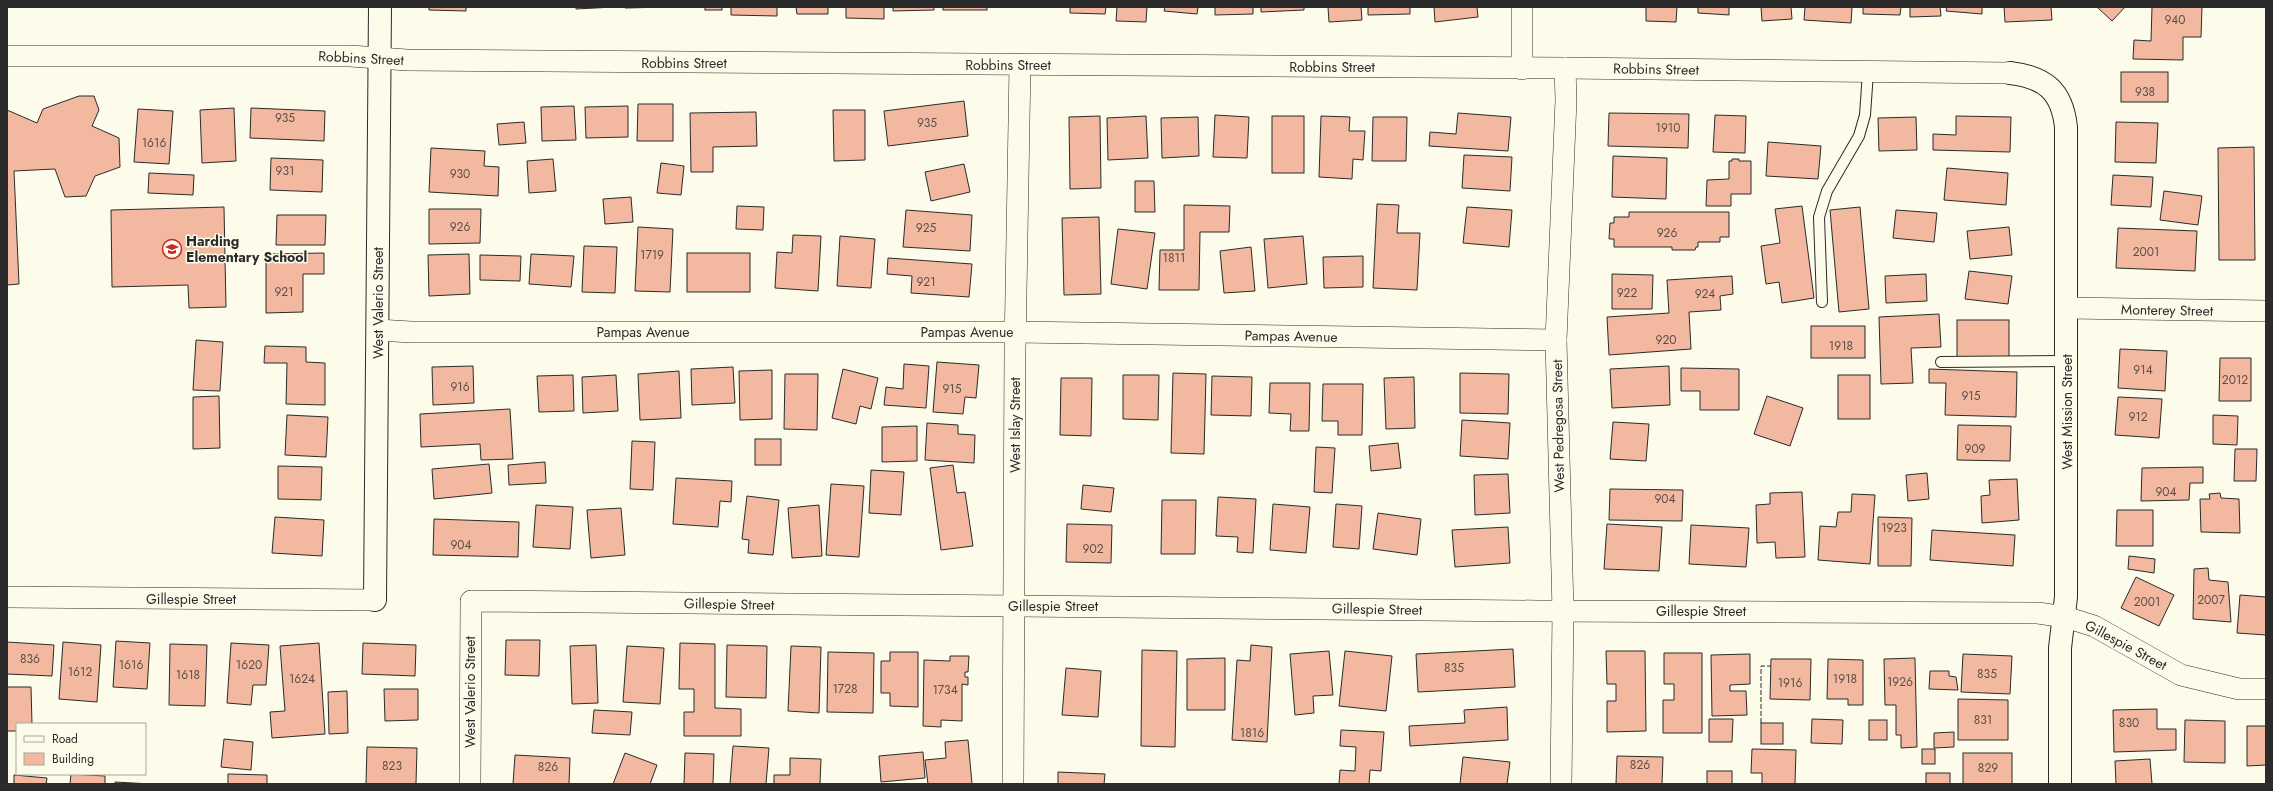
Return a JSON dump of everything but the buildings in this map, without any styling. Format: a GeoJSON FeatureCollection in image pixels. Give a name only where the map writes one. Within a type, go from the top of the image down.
{"type":"FeatureCollection","features":[{"type":"Feature","properties":{"kind":"street","name":"West Valerio Street"},"geometry":{"type":"LineString","coordinates":[[375,600],[378,330],[378,59],[380,7]]}},
{"type":"Feature","properties":{"kind":"street"},"geometry":{"type":"LineString","coordinates":[[1522,7],[1522,69]]}},
{"type":"Feature","properties":{"kind":"street","name":"Robbins Street"},"geometry":{"type":"LineString","coordinates":[[7,56],[350,56],[378,59],[1020,66],[1565,68],[2010,74]]}},
{"type":"Feature","properties":{"kind":"street","name":"West Islay Street"},"geometry":{"type":"LineString","coordinates":[[1013,784],[1016,332],[1020,66]]}},
{"type":"Feature","properties":{"kind":"street","name":"West Pedregosa Street"},"geometry":{"type":"LineString","coordinates":[[1561,784],[1562,611],[1556,340],[1566,100],[1565,68]]}},
{"type":"Feature","properties":{"kind":"street","name":"West Mission Street"},"geometry":{"type":"LineString","coordinates":[[2010,74],[2026,75],[2051,87],[2065,112],[2067,361],[2065,617],[2060,648],[2060,784]]}},
{"type":"Feature","properties":{"kind":"street","name":"Monterey Street"},"geometry":{"type":"LineString","coordinates":[[2067,308],[2266,311]]}},
{"type":"Feature","properties":{"kind":"street","name":"Pampas Avenue"},"geometry":{"type":"LineString","coordinates":[[378,330],[411,332],[1016,332],[1556,340]]}},
{"type":"Feature","properties":{"kind":"street","name":"Gillespie Street"},"geometry":{"type":"LineString","coordinates":[[7,598],[375,600]]}},
{"type":"Feature","properties":{"kind":"street","name":"West Valerio Street"},"geometry":{"type":"LineString","coordinates":[[470,784],[471,601]]}},
{"type":"Feature","properties":{"kind":"street","name":"Gillespie Street"},"geometry":{"type":"LineString","coordinates":[[471,601],[1562,611],[2038,613],[2065,617],[2094,626],[2181,675],[2239,689],[2266,689]]}},
{"type":"Feature","properties":{"kind":"lane"},"geometry":{"type":"LineString","coordinates":[[1822,302],[1820,216],[1827,191],[1859,136],[1865,115],[1868,72]]}},
{"type":"Feature","properties":{"kind":"lane"},"geometry":{"type":"LineString","coordinates":[[1941,362],[2067,361]]}},
{"type":"Feature","properties":{"kind":"fence"},"geometry":{"type":"LineString","coordinates":[[1761,723],[1761,666],[1771,666]]}},
{"type":"Feature","properties":{"kind":"place","name":"Harding Elementary School"},"geometry":{"type":"Point","coordinates":[172,249]}}]}
